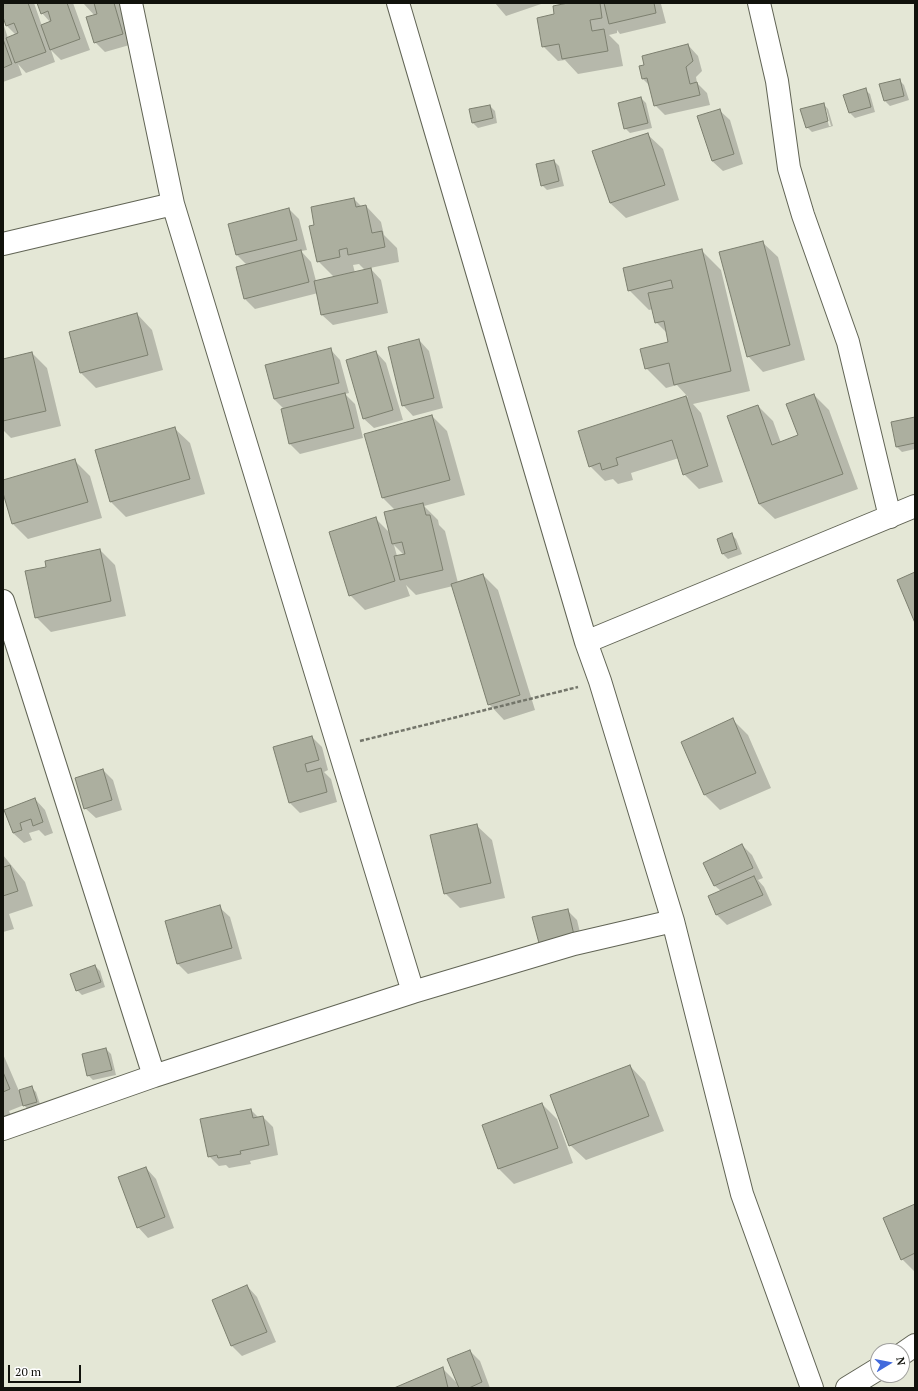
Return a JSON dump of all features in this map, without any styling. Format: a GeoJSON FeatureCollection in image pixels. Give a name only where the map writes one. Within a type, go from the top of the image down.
{"type":"FeatureCollection","features":[{"type":"Feature","properties":{"kind":"street"},"geometry":{"type":"LineString","coordinates":[[131,3],[174,204],[413,992]]}},
{"type":"Feature","properties":{"kind":"street"},"geometry":{"type":"LineString","coordinates":[[398,3],[586,642],[600,681],[673,921],[742,1194],[812,1388]]}},
{"type":"Feature","properties":{"kind":"street"},"geometry":{"type":"LineString","coordinates":[[759,3],[777,82],[789,168],[848,342],[890,516]]}},
{"type":"Feature","properties":{"kind":"street"},"geometry":{"type":"LineString","coordinates":[[3,244],[174,204]]}},
{"type":"Feature","properties":{"kind":"street"},"geometry":{"type":"LineString","coordinates":[[586,642],[915,506]]}},
{"type":"Feature","properties":{"kind":"street"},"geometry":{"type":"LineString","coordinates":[[3,601],[154,1076]]}},
{"type":"Feature","properties":{"kind":"street"},"geometry":{"type":"LineString","coordinates":[[3,1129],[154,1076],[413,992],[574,944],[673,921]]}},
{"type":"Feature","properties":{"kind":"street"},"geometry":{"type":"LineString","coordinates":[[847,1388],[870,1374]]}},
{"type":"Feature","properties":{"kind":"path"},"geometry":{"type":"LineString","coordinates":[[338,747],[600,681]]}},
{"type":"Feature","properties":{"kind":"building"},"geometry":{"type":"Polygon","coordinates":[[[3,3],[28,3],[46,52],[15,63],[6,38],[18,33],[14,23],[6,26],[3,17],[3,3]]]}},
{"type":"Feature","properties":{"kind":"building"},"geometry":{"type":"Polygon","coordinates":[[[37,3],[67,3],[80,39],[50,50],[41,25],[51,21],[48,11],[41,14],[37,3]]]}},
{"type":"Feature","properties":{"kind":"building"},"geometry":{"type":"Polygon","coordinates":[[[94,3],[114,3],[123,34],[94,43],[86,17],[97,14],[94,3]]]}},
{"type":"Feature","properties":{"kind":"building"},"geometry":{"type":"Polygon","coordinates":[[[568,3],[600,3],[602,18],[590,20],[592,31],[604,29],[608,51],[562,59],[559,44],[542,47],[537,18],[554,14],[553,6],[568,3]]]}},
{"type":"Feature","properties":{"kind":"building"},"geometry":{"type":"Polygon","coordinates":[[[604,3],[654,3],[656,13],[609,24],[604,3]]]}},
{"type":"Feature","properties":{"kind":"building"},"geometry":{"type":"Polygon","coordinates":[[[3,39],[12,64],[3,68],[3,39]]]}},
{"type":"Feature","properties":{"kind":"building"},"geometry":{"type":"Polygon","coordinates":[[[688,44],[693,61],[686,67],[690,84],[697,82],[700,95],[654,106],[647,78],[642,79],[639,66],[644,65],[642,56],[688,44]]]}},
{"type":"Feature","properties":{"kind":"building"},"geometry":{"type":"Polygon","coordinates":[[[900,79],[904,96],[884,101],[879,84],[900,79]]]}},
{"type":"Feature","properties":{"kind":"building"},"geometry":{"type":"Polygon","coordinates":[[[866,88],[871,107],[849,113],[843,95],[866,88]]]}},
{"type":"Feature","properties":{"kind":"building"},"geometry":{"type":"Polygon","coordinates":[[[641,97],[648,123],[624,129],[618,103],[641,97]]]}},
{"type":"Feature","properties":{"kind":"building"},"geometry":{"type":"Polygon","coordinates":[[[824,103],[828,121],[806,128],[800,109],[824,103]]]}},
{"type":"Feature","properties":{"kind":"building"},"geometry":{"type":"Polygon","coordinates":[[[490,105],[493,118],[472,123],[469,109],[490,105]]]}},
{"type":"Feature","properties":{"kind":"building"},"geometry":{"type":"Polygon","coordinates":[[[720,109],[734,154],[712,161],[697,116],[720,109]]]}},
{"type":"Feature","properties":{"kind":"building"},"geometry":{"type":"Polygon","coordinates":[[[648,133],[665,185],[610,203],[592,151],[648,133]]]}},
{"type":"Feature","properties":{"kind":"building"},"geometry":{"type":"Polygon","coordinates":[[[554,160],[559,181],[541,186],[536,164],[554,160]]]}},
{"type":"Feature","properties":{"kind":"building"},"geometry":{"type":"Polygon","coordinates":[[[354,198],[356,207],[366,205],[372,233],[382,231],[385,247],[348,255],[347,248],[339,250],[340,257],[317,262],[309,226],[314,225],[311,207],[354,198]]]}},
{"type":"Feature","properties":{"kind":"building"},"geometry":{"type":"Polygon","coordinates":[[[289,208],[297,240],[236,255],[228,224],[289,208]]]}},
{"type":"Feature","properties":{"kind":"building"},"geometry":{"type":"Polygon","coordinates":[[[763,241],[790,345],[747,357],[719,252],[763,241]]]}},
{"type":"Feature","properties":{"kind":"building"},"geometry":{"type":"Polygon","coordinates":[[[702,249],[731,371],[674,385],[669,363],[645,369],[640,349],[668,342],[664,321],[655,323],[648,293],[673,288],[671,280],[628,291],[623,268],[702,249]]]}},
{"type":"Feature","properties":{"kind":"building"},"geometry":{"type":"Polygon","coordinates":[[[301,250],[309,282],[244,299],[236,267],[301,250]]]}},
{"type":"Feature","properties":{"kind":"building"},"geometry":{"type":"Polygon","coordinates":[[[371,268],[378,303],[321,315],[314,281],[371,268]]]}},
{"type":"Feature","properties":{"kind":"building"},"geometry":{"type":"Polygon","coordinates":[[[137,313],[148,355],[80,373],[69,332],[137,313]]]}},
{"type":"Feature","properties":{"kind":"building"},"geometry":{"type":"Polygon","coordinates":[[[419,339],[434,398],[402,406],[388,347],[419,339]]]}},
{"type":"Feature","properties":{"kind":"building"},"geometry":{"type":"Polygon","coordinates":[[[331,348],[339,383],[274,399],[265,365],[331,348]]]}},
{"type":"Feature","properties":{"kind":"building"},"geometry":{"type":"Polygon","coordinates":[[[376,351],[393,410],[363,419],[346,360],[376,351]]]}},
{"type":"Feature","properties":{"kind":"building"},"geometry":{"type":"Polygon","coordinates":[[[32,352],[46,411],[3,421],[3,359],[32,352]]]}},
{"type":"Feature","properties":{"kind":"building"},"geometry":{"type":"Polygon","coordinates":[[[345,393],[354,428],[289,444],[281,409],[345,393]]]}},
{"type":"Feature","properties":{"kind":"building"},"geometry":{"type":"Polygon","coordinates":[[[814,394],[843,474],[759,504],[727,416],[758,405],[772,445],[798,435],[786,404],[814,394]]]}},
{"type":"Feature","properties":{"kind":"building"},"geometry":{"type":"Polygon","coordinates":[[[686,396],[708,466],[683,475],[672,440],[616,458],[618,465],[602,470],[600,463],[589,467],[578,431],[686,396]]]}},
{"type":"Feature","properties":{"kind":"building"},"geometry":{"type":"Polygon","coordinates":[[[432,415],[450,480],[382,498],[364,434],[432,415]]]}},
{"type":"Feature","properties":{"kind":"building"},"geometry":{"type":"Polygon","coordinates":[[[915,417],[915,443],[896,447],[891,422],[915,417]]]}},
{"type":"Feature","properties":{"kind":"building"},"geometry":{"type":"Polygon","coordinates":[[[175,427],[190,479],[110,502],[95,450],[175,427]]]}},
{"type":"Feature","properties":{"kind":"building"},"geometry":{"type":"Polygon","coordinates":[[[75,459],[88,502],[12,524],[3,493],[3,480],[75,459]]]}},
{"type":"Feature","properties":{"kind":"building"},"geometry":{"type":"Polygon","coordinates":[[[423,503],[426,515],[430,515],[443,570],[400,580],[394,556],[405,554],[402,542],[392,544],[384,512],[423,503]]]}},
{"type":"Feature","properties":{"kind":"building"},"geometry":{"type":"Polygon","coordinates":[[[376,517],[395,581],[349,596],[329,532],[376,517]]]}},
{"type":"Feature","properties":{"kind":"building"},"geometry":{"type":"Polygon","coordinates":[[[732,533],[737,549],[722,554],[717,539],[732,533]]]}},
{"type":"Feature","properties":{"kind":"building"},"geometry":{"type":"Polygon","coordinates":[[[100,549],[111,601],[35,618],[25,571],[46,567],[45,561],[100,549]]]}},
{"type":"Feature","properties":{"kind":"building"},"geometry":{"type":"Polygon","coordinates":[[[915,572],[915,623],[897,580],[915,572]]]}},
{"type":"Feature","properties":{"kind":"building"},"geometry":{"type":"Polygon","coordinates":[[[483,574],[520,695],[488,705],[451,584],[483,574]]]}},
{"type":"Feature","properties":{"kind":"building"},"geometry":{"type":"Polygon","coordinates":[[[733,718],[756,773],[704,795],[681,742],[733,718]]]}},
{"type":"Feature","properties":{"kind":"building"},"geometry":{"type":"Polygon","coordinates":[[[312,736],[319,760],[305,764],[307,772],[321,768],[327,792],[289,803],[273,747],[312,736]]]}},
{"type":"Feature","properties":{"kind":"building"},"geometry":{"type":"Polygon","coordinates":[[[103,769],[112,800],[84,809],[75,778],[103,769]]]}},
{"type":"Feature","properties":{"kind":"building"},"geometry":{"type":"Polygon","coordinates":[[[35,798],[43,822],[33,826],[31,819],[20,823],[22,830],[13,833],[4,810],[35,798]]]}},
{"type":"Feature","properties":{"kind":"building"},"geometry":{"type":"Polygon","coordinates":[[[477,824],[491,883],[444,894],[430,835],[477,824]]]}},
{"type":"Feature","properties":{"kind":"building"},"geometry":{"type":"Polygon","coordinates":[[[742,844],[753,868],[714,886],[703,863],[742,844]]]}},
{"type":"Feature","properties":{"kind":"building"},"geometry":{"type":"Polygon","coordinates":[[[3,865],[4,867],[10,865],[18,891],[3,896],[3,865]]]}},
{"type":"Feature","properties":{"kind":"building"},"geometry":{"type":"Polygon","coordinates":[[[754,876],[763,895],[716,915],[708,896],[754,876]]]}},
{"type":"Feature","properties":{"kind":"building"},"geometry":{"type":"Polygon","coordinates":[[[220,905],[232,948],[177,964],[165,921],[220,905]]]}},
{"type":"Feature","properties":{"kind":"building"},"geometry":{"type":"Polygon","coordinates":[[[568,909],[574,935],[539,943],[532,917],[568,909]]]}},
{"type":"Feature","properties":{"kind":"building"},"geometry":{"type":"Polygon","coordinates":[[[95,965],[101,982],[76,991],[70,974],[95,965]]]}},
{"type":"Feature","properties":{"kind":"building"},"geometry":{"type":"Polygon","coordinates":[[[106,1048],[112,1070],[87,1076],[82,1054],[106,1048]]]}},
{"type":"Feature","properties":{"kind":"building"},"geometry":{"type":"Polygon","coordinates":[[[630,1065],[649,1116],[569,1146],[550,1095],[630,1065]]]}},
{"type":"Feature","properties":{"kind":"building"},"geometry":{"type":"Polygon","coordinates":[[[3,1072],[10,1089],[3,1092],[3,1072]]]}},
{"type":"Feature","properties":{"kind":"building"},"geometry":{"type":"Polygon","coordinates":[[[32,1086],[37,1102],[23,1106],[19,1090],[32,1086]]]}},
{"type":"Feature","properties":{"kind":"building"},"geometry":{"type":"Polygon","coordinates":[[[542,1103],[558,1148],[498,1169],[482,1125],[542,1103]]]}},
{"type":"Feature","properties":{"kind":"building"},"geometry":{"type":"Polygon","coordinates":[[[251,1109],[253,1118],[263,1116],[269,1145],[240,1151],[241,1154],[218,1158],[217,1155],[208,1157],[200,1119],[251,1109]]]}},
{"type":"Feature","properties":{"kind":"building"},"geometry":{"type":"Polygon","coordinates":[[[146,1167],[165,1217],[137,1228],[118,1177],[146,1167]]]}},
{"type":"Feature","properties":{"kind":"building"},"geometry":{"type":"Polygon","coordinates":[[[915,1204],[915,1253],[901,1260],[883,1218],[915,1204]]]}},
{"type":"Feature","properties":{"kind":"building"},"geometry":{"type":"Polygon","coordinates":[[[247,1285],[267,1332],[231,1346],[212,1300],[247,1285]]]}},
{"type":"Feature","properties":{"kind":"building"},"geometry":{"type":"Polygon","coordinates":[[[470,1350],[482,1382],[469,1388],[459,1388],[447,1359],[470,1350]]]}},
{"type":"Feature","properties":{"kind":"building"},"geometry":{"type":"Polygon","coordinates":[[[443,1367],[448,1388],[394,1388],[443,1367]]]}}]}
